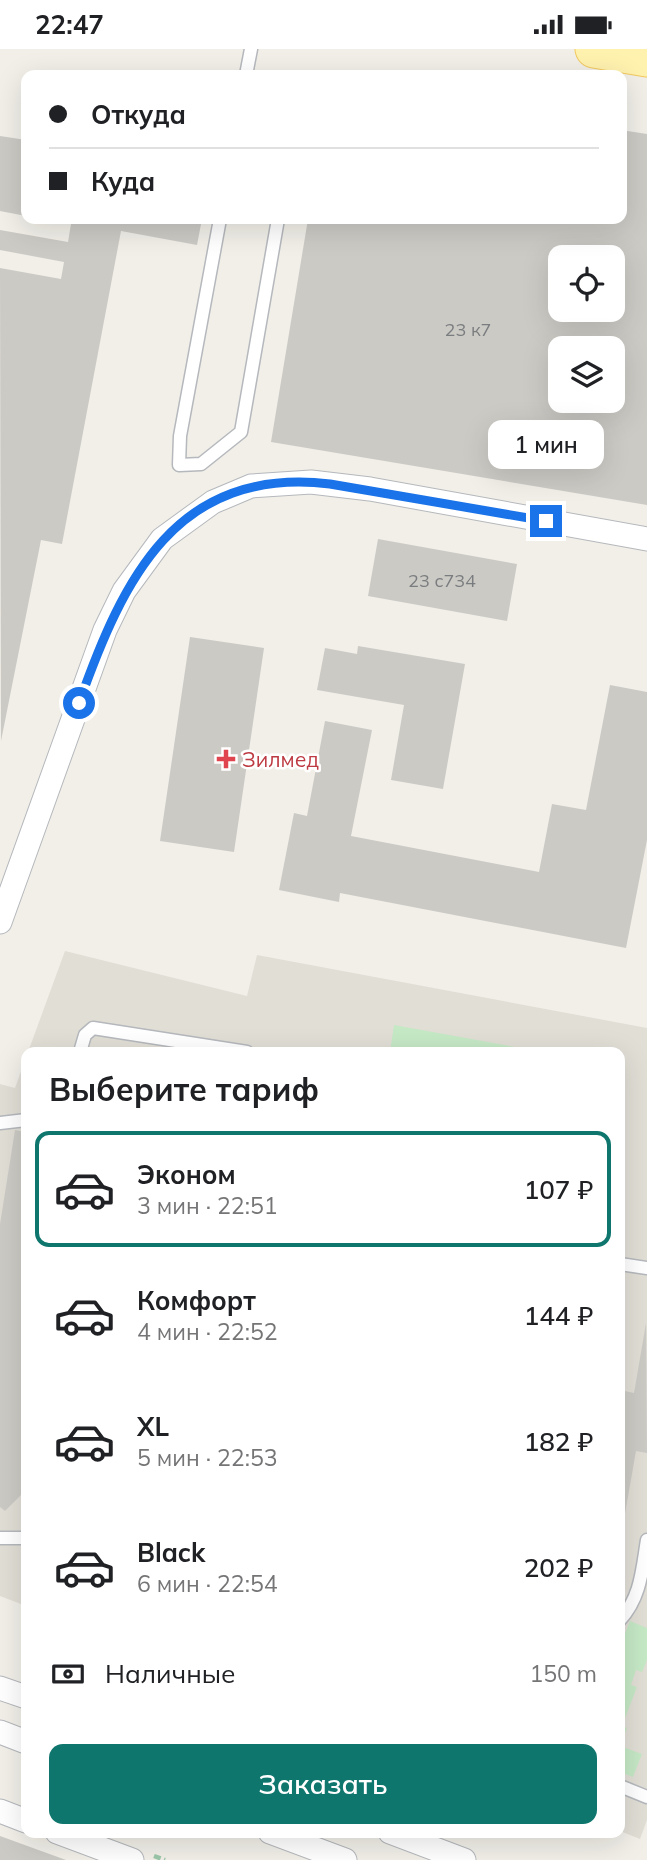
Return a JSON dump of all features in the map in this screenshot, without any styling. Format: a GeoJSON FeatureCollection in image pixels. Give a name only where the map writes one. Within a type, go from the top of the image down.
{"type":"FeatureCollection","features":[{"type":"Feature","properties":{"kind":"main road"},"geometry":{"type":"LineString","coordinates":[[594,49],[647,58]]}},
{"type":"Feature","properties":{"kind":"street"},"geometry":{"type":"LineString","coordinates":[[0,922],[114,611],[144,561],[162,539],[213,502],[251,486],[311,482],[370,489],[647,539]]}},
{"type":"Feature","properties":{"kind":"street"},"geometry":{"type":"LineString","coordinates":[[0,1688],[21,1695]]}},
{"type":"Feature","properties":{"kind":"street"},"geometry":{"type":"LineString","coordinates":[[0,1732],[21,1740]]}},
{"type":"Feature","properties":{"kind":"street"},"geometry":{"type":"LineString","coordinates":[[0,1811],[21,1819]]}},
{"type":"Feature","properties":{"kind":"street"},"geometry":{"type":"LineString","coordinates":[[73,1838],[132,1860]]}},
{"type":"Feature","properties":{"kind":"street"},"geometry":{"type":"LineString","coordinates":[[286,1838],[345,1860]]}},
{"type":"Feature","properties":{"kind":"street"},"geometry":{"type":"LineString","coordinates":[[406,1838],[464,1860]]}},
{"type":"Feature","properties":{"kind":"lane"},"geometry":{"type":"LineString","coordinates":[[247,70],[251,49]]}},
{"type":"Feature","properties":{"kind":"lane"},"geometry":{"type":"LineString","coordinates":[[219,224],[180,436],[178,465],[201,464],[241,432],[277,224]]}},
{"type":"Feature","properties":{"kind":"lane"},"geometry":{"type":"LineString","coordinates":[[81,1047],[85,1035],[93,1028],[215,1047]]}},
{"type":"Feature","properties":{"kind":"lane"},"geometry":{"type":"LineString","coordinates":[[0,1123],[21,1121]]}},
{"type":"Feature","properties":{"kind":"lane"},"geometry":{"type":"LineString","coordinates":[[625,1265],[647,1268]]}},
{"type":"Feature","properties":{"kind":"lane"},"geometry":{"type":"LineString","coordinates":[[0,1538],[21,1538]]}},
{"type":"Feature","properties":{"kind":"lane"},"geometry":{"type":"LineString","coordinates":[[625,1615],[638,1594],[647,1540]]}},
{"type":"Feature","properties":{"kind":"lane"},"geometry":{"type":"LineString","coordinates":[[625,1788],[647,1797]]}},
{"type":"Feature","properties":{"kind":"shaded area"},"geometry":{"type":"Polygon","coordinates":[[[65,951],[247,996],[257,955],[647,1028],[647,1820],[640,1839],[625,1833],[625,1047],[30,1047],[65,951]]]}},
{"type":"Feature","properties":{"kind":"shaded area"},"geometry":{"type":"Polygon","coordinates":[[[21,1071],[21,1604],[0,1596],[0,1084],[15,1088],[21,1071]]]}},
{"type":"Feature","properties":{"kind":"green space"},"geometry":{"type":"Polygon","coordinates":[[[394,1025],[515,1047],[391,1047],[394,1025]]]}},
{"type":"Feature","properties":{"kind":"green space"},"geometry":{"type":"Polygon","coordinates":[[[630,1621],[647,1628],[647,1660],[642,1672],[636,1670],[631,1685],[637,1687],[625,1718],[625,1634],[630,1621]]]}},
{"type":"Feature","properties":{"kind":"green space"},"geometry":{"type":"Polygon","coordinates":[[[625,1748],[642,1754],[633,1777],[625,1774],[625,1748]]]}},
{"type":"Feature","properties":{"kind":"building"},"geometry":{"type":"Polygon","coordinates":[[[627,131],[647,134],[647,505],[271,442],[307,224],[627,224],[627,131]]]}},
{"type":"Feature","properties":{"kind":"building"},"geometry":{"type":"Polygon","coordinates":[[[0,136],[21,139],[21,215],[0,211],[0,136]]]}},
{"type":"Feature","properties":{"kind":"building"},"geometry":{"type":"Polygon","coordinates":[[[71,224],[201,224],[197,245],[121,231],[62,544],[41,540],[1,741],[0,268],[61,279],[64,262],[0,250],[0,230],[68,242],[71,224]]]}},
{"type":"Feature","properties":{"kind":"building"},"geometry":{"type":"Polygon","coordinates":[[[378,539],[517,564],[507,621],[368,596],[378,539]]]}},
{"type":"Feature","properties":{"kind":"building"},"geometry":{"type":"Polygon","coordinates":[[[190,637],[264,648],[234,852],[160,841],[190,637]]]}},
{"type":"Feature","properties":{"kind":"building"},"geometry":{"type":"Polygon","coordinates":[[[358,646],[465,664],[443,789],[391,780],[404,705],[317,690],[325,648],[357,654],[358,646]]]}},
{"type":"Feature","properties":{"kind":"building"},"geometry":{"type":"Polygon","coordinates":[[[610,685],[647,692],[647,840],[626,948],[340,893],[339,902],[279,890],[294,813],[307,816],[325,721],[372,730],[351,836],[539,872],[552,804],[586,810],[610,685]]]}},
{"type":"Feature","properties":{"kind":"building"},"geometry":{"type":"Polygon","coordinates":[[[15,1130],[21,1131],[21,1495],[5,1511],[0,1507],[0,1224],[15,1130]]]}},
{"type":"Feature","properties":{"kind":"building"},"geometry":{"type":"Polygon","coordinates":[[[646,1323],[647,1453],[636,1451],[625,1514],[625,1391],[634,1393],[646,1323]]]}},
{"type":"Feature","properties":{"kind":"building"},"geometry":{"type":"Polygon","coordinates":[[[0,1836],[66,1860],[0,1860],[0,1836]]]}},
{"type":"Feature","properties":{"kind":"place","name":"Зилмед"},"geometry":{"type":"Point","coordinates":[226,759]}},
{"type":"Feature","properties":{"kind":"route"},"geometry":{"type":"LineString","coordinates":[[79,703],[105,630],[124,591],[144,561],[162,539],[182,523],[213,502],[251,486],[311,482],[330,484],[546,521]]}}]}
